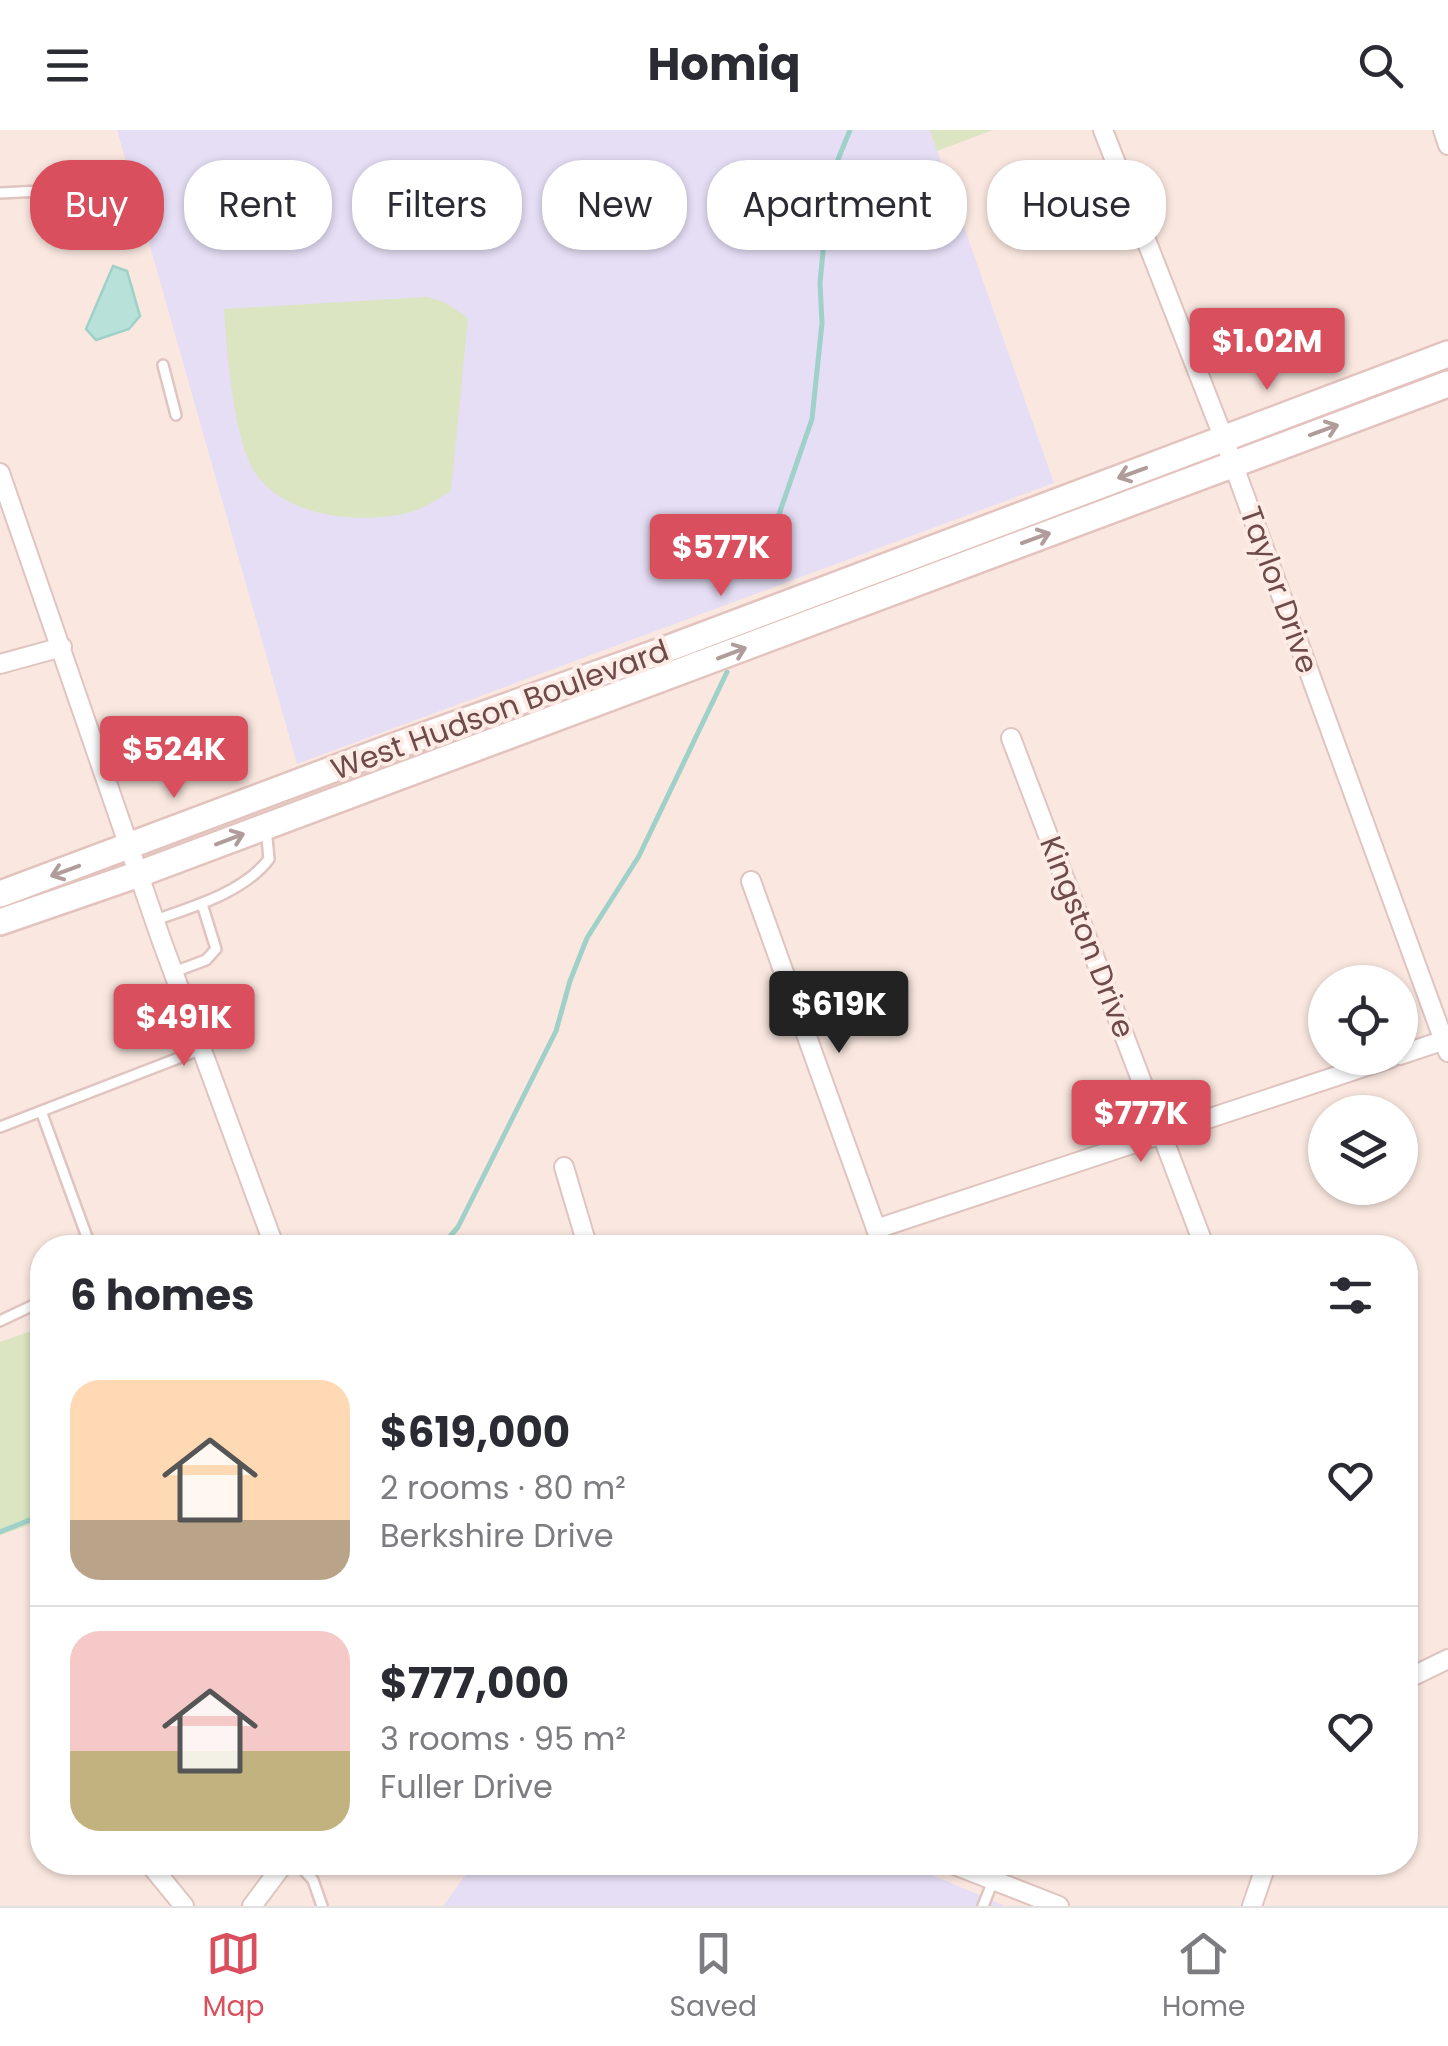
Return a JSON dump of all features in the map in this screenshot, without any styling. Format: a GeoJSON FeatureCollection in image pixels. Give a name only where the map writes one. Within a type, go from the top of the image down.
{"type":"FeatureCollection","features":[{"type":"Feature","properties":{"kind":"main road","name":"West Hudson Boulevard"},"geometry":{"type":"LineString","coordinates":[[0,894],[664,650],[1448,354]]}},
{"type":"Feature","properties":{"kind":"main road","name":"West Hudson Boulevard"},"geometry":{"type":"LineString","coordinates":[[0,922],[139,874],[1448,384]]}},
{"type":"Feature","properties":{"kind":"street","name":"Taylor Drive"},"geometry":{"type":"LineString","coordinates":[[1102,130],[1224,439],[1446,1044]]}},
{"type":"Feature","properties":{"kind":"street"},"geometry":{"type":"LineString","coordinates":[[1442,130],[1448,145]]}},
{"type":"Feature","properties":{"kind":"street"},"geometry":{"type":"LineString","coordinates":[[0,472],[154,920],[269,1235]]}},
{"type":"Feature","properties":{"kind":"street"},"geometry":{"type":"LineString","coordinates":[[0,664],[62,647]]}},
{"type":"Feature","properties":{"kind":"street","name":"Kingston Drive"},"geometry":{"type":"LineString","coordinates":[[1012,738],[1200,1235]]}},
{"type":"Feature","properties":{"kind":"street"},"geometry":{"type":"LineString","coordinates":[[751,881],[879,1235]]}},
{"type":"Feature","properties":{"kind":"street"},"geometry":{"type":"LineString","coordinates":[[1418,1051],[1446,1044]]}},
{"type":"Feature","properties":{"kind":"street"},"geometry":{"type":"LineString","coordinates":[[876,1229],[1340,1075]]}},
{"type":"Feature","properties":{"kind":"street"},"geometry":{"type":"LineString","coordinates":[[564,1167],[584,1235]]}},
{"type":"Feature","properties":{"kind":"street"},"geometry":{"type":"LineString","coordinates":[[1418,1674],[1448,1659]]}},
{"type":"Feature","properties":{"kind":"street"},"geometry":{"type":"LineString","coordinates":[[159,1875],[184,1906]]}},
{"type":"Feature","properties":{"kind":"street"},"geometry":{"type":"LineString","coordinates":[[252,1906],[275,1875]]}},
{"type":"Feature","properties":{"kind":"street"},"geometry":{"type":"LineString","coordinates":[[979,1875],[1059,1906]]}},
{"type":"Feature","properties":{"kind":"street"},"geometry":{"type":"LineString","coordinates":[[1252,1906],[1263,1875]]}},
{"type":"Feature","properties":{"kind":"lane"},"geometry":{"type":"LineString","coordinates":[[0,194],[30,191]]}},
{"type":"Feature","properties":{"kind":"lane"},"geometry":{"type":"LineString","coordinates":[[164,365],[176,415]]}},
{"type":"Feature","properties":{"kind":"lane"},"geometry":{"type":"LineString","coordinates":[[154,920],[202,904],[258,873],[269,858],[265,825]]}},
{"type":"Feature","properties":{"kind":"lane"},"geometry":{"type":"LineString","coordinates":[[174,972],[206,960],[216,949],[202,904]]}},
{"type":"Feature","properties":{"kind":"lane"},"geometry":{"type":"LineString","coordinates":[[0,1127],[202,1050]]}},
{"type":"Feature","properties":{"kind":"lane"},"geometry":{"type":"LineString","coordinates":[[41,1111],[86,1235]]}},
{"type":"Feature","properties":{"kind":"lane"},"geometry":{"type":"LineString","coordinates":[[0,1322],[30,1307]]}},
{"type":"Feature","properties":{"kind":"lane"},"geometry":{"type":"LineString","coordinates":[[308,1875],[322,1906]]}},
{"type":"Feature","properties":{"kind":"lane"},"geometry":{"type":"LineString","coordinates":[[982,1906],[994,1881]]}},
{"type":"Feature","properties":{"kind":"shaded area"},"geometry":{"type":"Polygon","coordinates":[[[117,130],[930,130],[941,160],[707,160],[707,250],[967,250],[967,235],[1054,483],[297,764],[151,250],[164,250],[164,160],[126,160],[117,130]]]}},
{"type":"Feature","properties":{"kind":"shaded area"},"geometry":{"type":"Polygon","coordinates":[[[466,1875],[932,1875],[1005,1906],[443,1906],[466,1875]]]}},
{"type":"Feature","properties":{"kind":"green space"},"geometry":{"type":"Polygon","coordinates":[[[930,130],[993,130],[937,151],[930,130]]]}},
{"type":"Feature","properties":{"kind":"green space"},"geometry":{"type":"Polygon","coordinates":[[[427,297],[444,302],[468,318],[451,491],[411,512],[371,518],[306,509],[269,489],[256,474],[242,440],[232,394],[224,309],[427,297]]]}},
{"type":"Feature","properties":{"kind":"green space"},"geometry":{"type":"Polygon","coordinates":[[[30,1331],[30,1525],[0,1535],[0,1342],[30,1331]]]}},
{"type":"Feature","properties":{"kind":"water"},"geometry":{"type":"Polygon","coordinates":[[[113,266],[127,271],[140,316],[129,329],[96,340],[86,329],[113,266]]]}},
{"type":"Feature","properties":{"kind":"waterway"},"geometry":{"type":"LineString","coordinates":[[767,549],[812,419],[830,179],[850,130]]}},
{"type":"Feature","properties":{"kind":"waterway"},"geometry":{"type":"LineString","coordinates":[[451,1235],[556,1031],[587,938],[639,856],[727,672]]}},
{"type":"Feature","properties":{"kind":"waterway"},"geometry":{"type":"LineString","coordinates":[[0,1532],[30,1520]]}}]}
